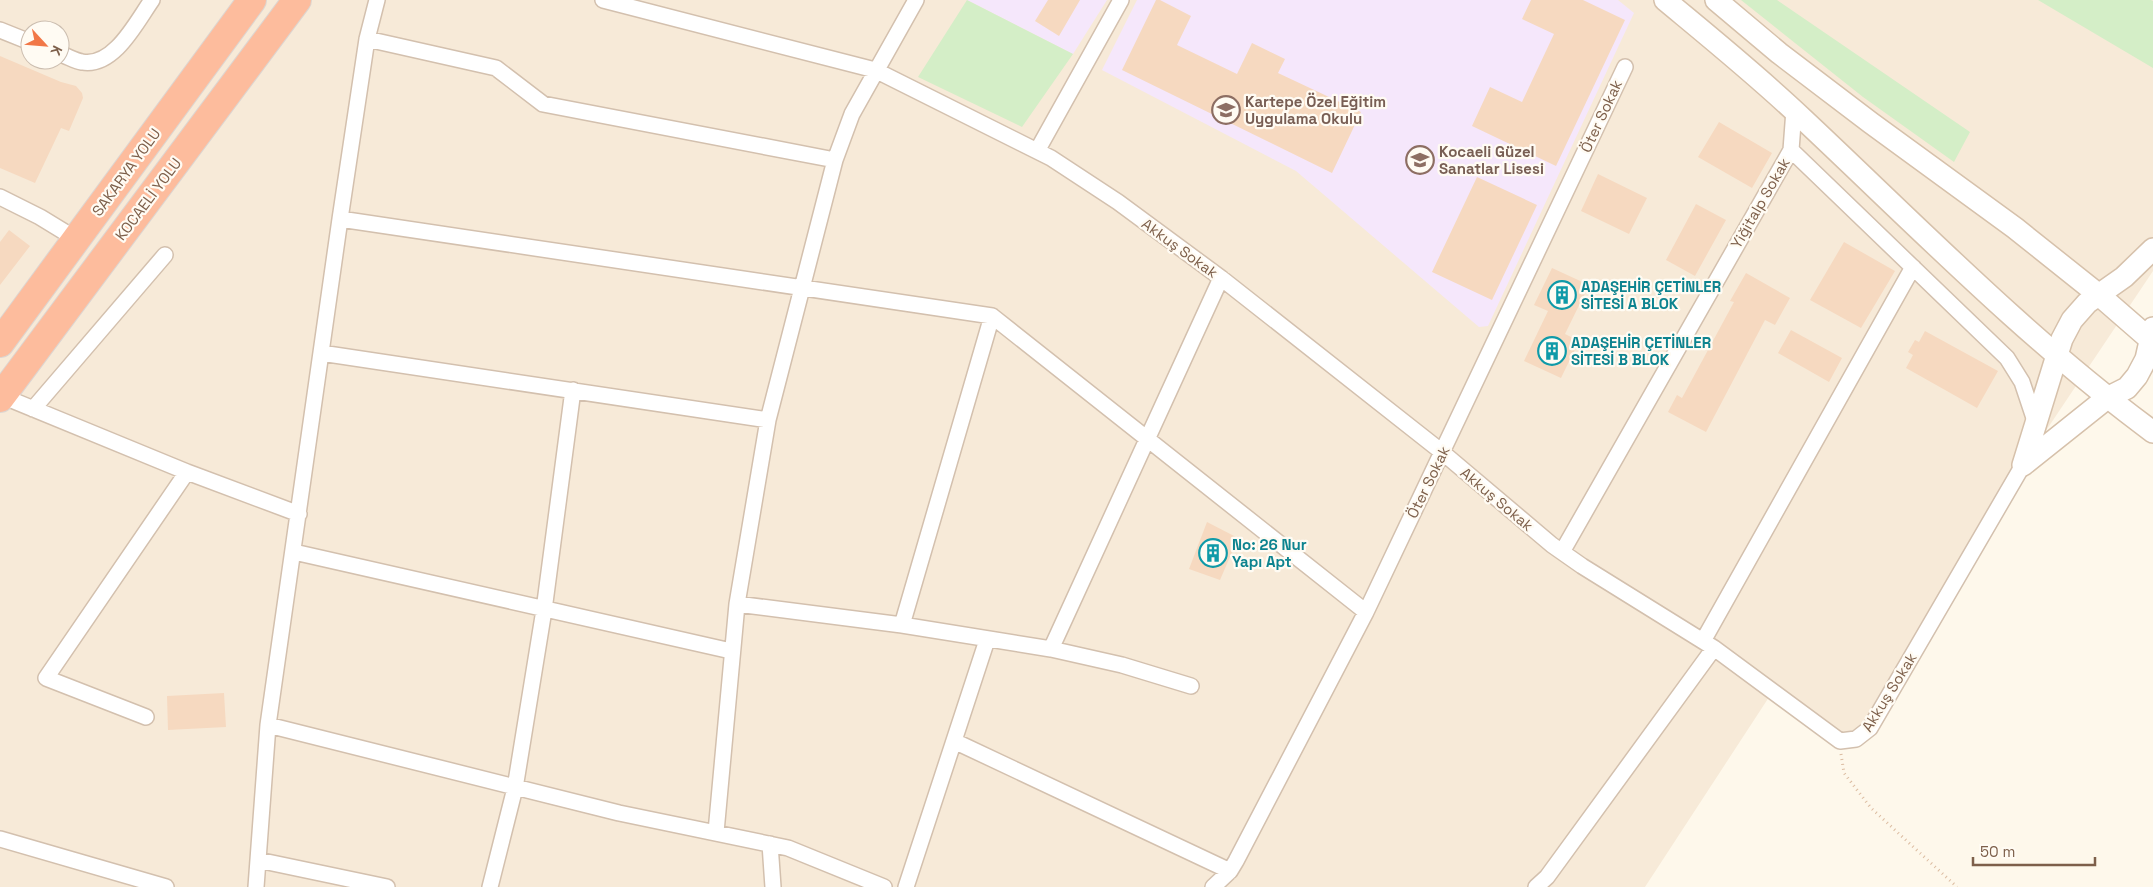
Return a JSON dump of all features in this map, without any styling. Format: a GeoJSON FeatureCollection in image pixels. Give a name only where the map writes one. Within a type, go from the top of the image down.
{"type":"FeatureCollection","features":[{"type":"Feature","properties":{"kind":"highway","name":"SAKARYA YOLU"},"geometry":{"type":"LineString","coordinates":[[0,343],[252,0]]}},
{"type":"Feature","properties":{"kind":"highway","name":"KOCAELİ YOLU"},"geometry":{"type":"LineString","coordinates":[[1,397],[297,0]]}},
{"type":"Feature","properties":{"kind":"main road"},"geometry":{"type":"LineString","coordinates":[[1665,0],[1794,110],[1974,282],[2107,398],[2153,432]]}},
{"type":"Feature","properties":{"kind":"main road"},"geometry":{"type":"LineString","coordinates":[[1716,0],[1779,53],[1871,123],[1988,207],[2152,336],[2146,359],[2138,376],[2126,388],[2107,398],[2023,464]]}},
{"type":"Feature","properties":{"kind":"main road"},"geometry":{"type":"LineString","coordinates":[[2023,464],[2062,339],[2072,320],[2087,303],[2124,278],[2153,249]]}},
{"type":"Feature","properties":{"kind":"street"},"geometry":{"type":"LineString","coordinates":[[70,58],[82,62],[91,62],[104,58],[123,42],[152,0]]}},
{"type":"Feature","properties":{"kind":"street"},"geometry":{"type":"LineString","coordinates":[[256,887],[268,725],[367,39],[378,0]]}},
{"type":"Feature","properties":{"kind":"street","name":"Akkuş Sokak"},"geometry":{"type":"LineString","coordinates":[[604,0],[633,3],[875,70],[1037,151],[1081,176],[1221,278],[1442,452],[1562,552],[1709,645],[1840,740],[1856,739],[1870,728],[2023,464]]}},
{"type":"Feature","properties":{"kind":"street"},"geometry":{"type":"LineString","coordinates":[[716,832],[731,651],[737,604],[768,420],[835,160],[852,114],[916,0]]}},
{"type":"Feature","properties":{"kind":"street"},"geometry":{"type":"LineString","coordinates":[[1037,151],[1121,0]]}},
{"type":"Feature","properties":{"kind":"street"},"geometry":{"type":"LineString","coordinates":[[0,30],[20,38]]}},
{"type":"Feature","properties":{"kind":"street"},"geometry":{"type":"LineString","coordinates":[[367,39],[496,68],[543,104],[835,160]]}},
{"type":"Feature","properties":{"kind":"street","name":"Öter Sokak"},"geometry":{"type":"LineString","coordinates":[[1213,887],[1230,871],[1366,612],[1625,67]]}},
{"type":"Feature","properties":{"kind":"street"},"geometry":{"type":"LineString","coordinates":[[1791,150],[1794,110]]}},
{"type":"Feature","properties":{"kind":"street","name":"Yiğitalp Sokak"},"geometry":{"type":"LineString","coordinates":[[1562,552],[1791,150],[2006,358],[2022,382],[2035,421]]}},
{"type":"Feature","properties":{"kind":"street"},"geometry":{"type":"LineString","coordinates":[[0,197],[40,217],[76,239]]}},
{"type":"Feature","properties":{"kind":"street"},"geometry":{"type":"LineString","coordinates":[[340,219],[992,316],[1366,612]]}},
{"type":"Feature","properties":{"kind":"street"},"geometry":{"type":"LineString","coordinates":[[33,408],[165,255]]}},
{"type":"Feature","properties":{"kind":"street"},"geometry":{"type":"LineString","coordinates":[[1536,887],[1548,877],[1709,645],[1913,267]]}},
{"type":"Feature","properties":{"kind":"street"},"geometry":{"type":"LineString","coordinates":[[1051,649],[1221,278]]}},
{"type":"Feature","properties":{"kind":"street"},"geometry":{"type":"LineString","coordinates":[[902,625],[992,316]]}},
{"type":"Feature","properties":{"kind":"street"},"geometry":{"type":"LineString","coordinates":[[321,353],[768,420]]}},
{"type":"Feature","properties":{"kind":"street"},"geometry":{"type":"LineString","coordinates":[[490,887],[515,788],[544,610],[573,390]]}},
{"type":"Feature","properties":{"kind":"street"},"geometry":{"type":"LineString","coordinates":[[1,397],[33,408],[187,472],[299,514]]}},
{"type":"Feature","properties":{"kind":"street"},"geometry":{"type":"LineString","coordinates":[[146,717],[46,678],[187,472]]}},
{"type":"Feature","properties":{"kind":"street"},"geometry":{"type":"LineString","coordinates":[[294,552],[731,651]]}},
{"type":"Feature","properties":{"kind":"street"},"geometry":{"type":"LineString","coordinates":[[737,604],[902,625],[1051,649],[1122,665],[1191,686]]}},
{"type":"Feature","properties":{"kind":"street"},"geometry":{"type":"LineString","coordinates":[[906,887],[987,640]]}},
{"type":"Feature","properties":{"kind":"street"},"geometry":{"type":"LineString","coordinates":[[268,725],[619,813],[770,844],[802,853],[884,887]]}},
{"type":"Feature","properties":{"kind":"street"},"geometry":{"type":"LineString","coordinates":[[954,741],[1230,871]]}},
{"type":"Feature","properties":{"kind":"street"},"geometry":{"type":"LineString","coordinates":[[0,839],[118,880],[166,887]]}},
{"type":"Feature","properties":{"kind":"street"},"geometry":{"type":"LineString","coordinates":[[770,844],[773,887]]}},
{"type":"Feature","properties":{"kind":"street"},"geometry":{"type":"LineString","coordinates":[[258,860],[387,887]]}},
{"type":"Feature","properties":{"kind":"path"},"geometry":{"type":"LineString","coordinates":[[1840,740],[1844,772],[1871,808],[1957,887]]}},
{"type":"Feature","properties":{"kind":"shaded area"},"geometry":{"type":"Polygon","coordinates":[[[0,0],[2153,0],[2153,271],[2023,465],[1870,728],[1847,741],[1773,691],[1645,887],[0,887],[0,0]]]}},
{"type":"Feature","properties":{"kind":"shaded area"},"geometry":{"type":"Polygon","coordinates":[[[967,0],[1107,0],[1073,54],[967,0]]]}},
{"type":"Feature","properties":{"kind":"shaded area","name":"Kocaeli Güzel Sanatlar Lisesi"},"geometry":{"type":"Polygon","coordinates":[[[1137,0],[1618,0],[1634,13],[1488,326],[1479,327],[1296,171],[1102,70],[1137,0]]]}},
{"type":"Feature","properties":{"kind":"green space"},"geometry":{"type":"Polygon","coordinates":[[[967,0],[1073,54],[1022,127],[918,77],[967,0]]]}},
{"type":"Feature","properties":{"kind":"green space"},"geometry":{"type":"Polygon","coordinates":[[[1741,0],[1777,0],[1970,132],[1954,162],[1863,97],[1741,0]]]}},
{"type":"Feature","properties":{"kind":"green space"},"geometry":{"type":"Polygon","coordinates":[[[2038,0],[2153,1],[2153,68],[2038,0]]]}},
{"type":"Feature","properties":{"kind":"building"},"geometry":{"type":"Polygon","coordinates":[[[1048,0],[1080,0],[1059,36],[1035,21],[1048,0]]]}},
{"type":"Feature","properties":{"kind":"building"},"geometry":{"type":"Polygon","coordinates":[[[1156,0],[1160,0],[1191,16],[1177,45],[1237,74],[1252,43],[1285,59],[1278,73],[1361,112],[1332,173],[1122,70],[1156,0]]]}},
{"type":"Feature","properties":{"kind":"building"},"geometry":{"type":"Polygon","coordinates":[[[1531,0],[1583,0],[1625,20],[1556,166],[1472,126],[1490,87],[1522,102],[1554,34],[1522,19],[1531,0]]]}},
{"type":"Feature","properties":{"kind":"building"},"geometry":{"type":"Polygon","coordinates":[[[0,56],[20,65],[20,70],[33,70],[76,86],[82,93],[83,98],[69,131],[61,128],[35,183],[0,168],[0,56]]]}},
{"type":"Feature","properties":{"kind":"building"},"geometry":{"type":"Polygon","coordinates":[[[1719,122],[1772,153],[1752,188],[1698,157],[1719,122]]]}},
{"type":"Feature","properties":{"kind":"building"},"geometry":{"type":"Polygon","coordinates":[[[1598,174],[1647,198],[1629,234],[1581,211],[1598,174]]]}},
{"type":"Feature","properties":{"kind":"building"},"geometry":{"type":"Polygon","coordinates":[[[1477,177],[1537,205],[1492,300],[1432,272],[1477,177]]]}},
{"type":"Feature","properties":{"kind":"building"},"geometry":{"type":"Polygon","coordinates":[[[1696,204],[1726,220],[1695,276],[1666,260],[1696,204]]]}},
{"type":"Feature","properties":{"kind":"building"},"geometry":{"type":"Polygon","coordinates":[[[9,230],[30,246],[0,285],[0,242],[9,230]]]}},
{"type":"Feature","properties":{"kind":"building"},"geometry":{"type":"Polygon","coordinates":[[[1844,242],[1895,271],[1861,328],[1810,300],[1844,242]]]}},
{"type":"Feature","properties":{"kind":"building"},"geometry":{"type":"Polygon","coordinates":[[[1552,268],[1589,285],[1565,334],[1579,341],[1561,378],[1524,361],[1548,311],[1534,305],[1552,268]]]}},
{"type":"Feature","properties":{"kind":"building"},"geometry":{"type":"Polygon","coordinates":[[[1746,273],[1790,298],[1775,325],[1765,320],[1706,432],[1668,412],[1677,395],[1682,398],[1734,302],[1730,301],[1746,273]]]}},
{"type":"Feature","properties":{"kind":"building"},"geometry":{"type":"Polygon","coordinates":[[[1791,330],[1842,358],[1829,382],[1778,353],[1791,330]]]}},
{"type":"Feature","properties":{"kind":"building"},"geometry":{"type":"Polygon","coordinates":[[[1925,331],[1998,371],[1977,408],[1906,368],[1913,355],[1908,352],[1915,340],[1919,342],[1925,331]]]}},
{"type":"Feature","properties":{"kind":"building","name":"No: 26 Nur Yapı Apt"},"geometry":{"type":"Polygon","coordinates":[[[1207,522],[1238,538],[1220,580],[1189,569],[1207,522]]]}},
{"type":"Feature","properties":{"kind":"building"},"geometry":{"type":"Polygon","coordinates":[[[224,693],[226,727],[168,730],[167,696],[224,693]]]}},
{"type":"Feature","properties":{"kind":"place","name":"Kartepe Özel Eğitim Uygulama Okulu"},"geometry":{"type":"Point","coordinates":[1226,110]}},
{"type":"Feature","properties":{"kind":"place","name":"Kocaeli Güzel Sanatlar Lisesi"},"geometry":{"type":"Point","coordinates":[1420,160]}},
{"type":"Feature","properties":{"kind":"place","name":"ADAŞEHİR ÇETİNLER SİTESİ A BLOK"},"geometry":{"type":"Point","coordinates":[1562,295]}},
{"type":"Feature","properties":{"kind":"place","name":"ADAŞEHİR ÇETİNLER SİTESİ B BLOK"},"geometry":{"type":"Point","coordinates":[1552,351]}},
{"type":"Feature","properties":{"kind":"place","name":"No: 26 Nur Yapı Apt"},"geometry":{"type":"Point","coordinates":[1213,553]}}]}
